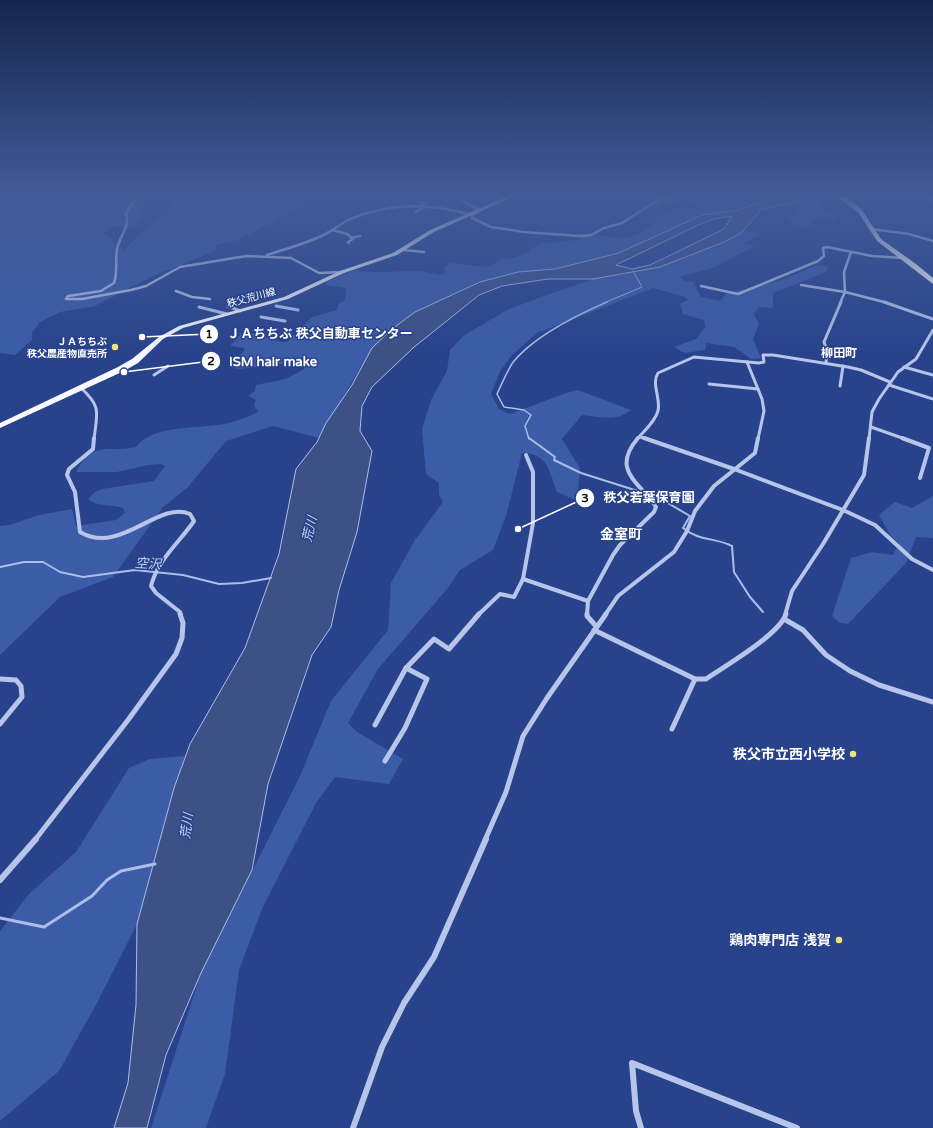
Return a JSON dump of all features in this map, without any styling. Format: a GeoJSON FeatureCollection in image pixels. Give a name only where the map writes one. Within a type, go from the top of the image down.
{"type":"FeatureCollection","features":[{"type":"Feature","properties":{"kind":"highway"},"geometry":{"type":"LineString","coordinates":[[891,249],[914,265],[933,282]]}},
{"type":"Feature","properties":{"kind":"main road","name":"秩父荒川線"},"geometry":{"type":"LineString","coordinates":[[0,426],[121,369],[170,332],[181,327],[286,298],[342,272],[403,250]]}},
{"type":"Feature","properties":{"kind":"street"},"geometry":{"type":"LineString","coordinates":[[117,249],[115,261],[116,278],[110,286],[98,291],[68,296],[66,299],[82,299],[141,288],[180,267],[223,258],[265,256],[291,258],[319,273],[342,272]]}},
{"type":"Feature","properties":{"kind":"street"},"geometry":{"type":"LineString","coordinates":[[265,256],[287,249]]}},
{"type":"Feature","properties":{"kind":"street"},"geometry":{"type":"LineString","coordinates":[[701,286],[738,294],[818,261],[824,256],[823,249]]}},
{"type":"Feature","properties":{"kind":"street"},"geometry":{"type":"LineString","coordinates":[[840,249],[881,257],[903,258]]}},
{"type":"Feature","properties":{"kind":"street"},"geometry":{"type":"LineString","coordinates":[[403,250],[424,252]]}},
{"type":"Feature","properties":{"kind":"street"},"geometry":{"type":"LineString","coordinates":[[826,363],[827,351],[824,342],[845,292],[844,272],[851,252]]}},
{"type":"Feature","properties":{"kind":"street"},"geometry":{"type":"LineString","coordinates":[[800,285],[845,292],[896,305],[909,312],[933,319]]}},
{"type":"Feature","properties":{"kind":"street"},"geometry":{"type":"LineString","coordinates":[[176,291],[192,297],[210,299]]}},
{"type":"Feature","properties":{"kind":"street"},"geometry":{"type":"LineString","coordinates":[[237,299],[228,306],[240,310]]}},
{"type":"Feature","properties":{"kind":"street"},"geometry":{"type":"LineString","coordinates":[[276,306],[298,310]]}},
{"type":"Feature","properties":{"kind":"street"},"geometry":{"type":"LineString","coordinates":[[199,307],[227,314]]}},
{"type":"Feature","properties":{"kind":"street"},"geometry":{"type":"LineString","coordinates":[[261,317],[285,321]]}},
{"type":"Feature","properties":{"kind":"street"},"geometry":{"type":"LineString","coordinates":[[933,330],[916,359],[898,372],[890,384],[872,412],[867,464],[864,475],[792,591],[784,619],[773,632],[706,679],[695,679],[595,628],[587,616],[588,601],[620,545],[654,512],[656,507],[652,500],[628,472],[626,456],[632,445],[640,438],[657,414],[659,402],[654,378],[658,373],[694,357],[712,357],[762,363],[765,359],[763,355],[768,355],[826,363],[861,370],[890,384],[933,399]]}},
{"type":"Feature","properties":{"kind":"street"},"geometry":{"type":"LineString","coordinates":[[353,1128],[382,1047],[404,1003],[434,957],[506,792],[523,736],[618,596],[674,552],[699,506],[714,486],[755,454],[764,411],[758,389],[747,362]]}},
{"type":"Feature","properties":{"kind":"street"},"geometry":{"type":"LineString","coordinates":[[154,375],[168,366]]}},
{"type":"Feature","properties":{"kind":"street"},"geometry":{"type":"LineString","coordinates":[[840,386],[843,366]]}},
{"type":"Feature","properties":{"kind":"street"},"geometry":{"type":"LineString","coordinates":[[904,368],[933,375]]}},
{"type":"Feature","properties":{"kind":"street"},"geometry":{"type":"LineString","coordinates":[[709,384],[758,389]]}},
{"type":"Feature","properties":{"kind":"street"},"geometry":{"type":"LineString","coordinates":[[0,880],[45,828],[128,720],[176,654],[182,638],[183,623],[180,612],[156,593],[152,586],[153,578],[160,562],[186,533],[194,521],[190,514],[182,511],[170,511],[149,523],[106,537],[90,537],[80,532],[75,492],[67,475],[69,469],[93,449],[97,417],[94,400],[81,388]]}},
{"type":"Feature","properties":{"kind":"street"},"geometry":{"type":"LineString","coordinates":[[871,427],[929,448],[920,478]]}},
{"type":"Feature","properties":{"kind":"street"},"geometry":{"type":"LineString","coordinates":[[640,438],[734,469],[843,510],[875,526],[912,559],[933,570]]}},
{"type":"Feature","properties":{"kind":"street"},"geometry":{"type":"LineString","coordinates":[[375,725],[406,668],[434,639],[449,649],[470,623],[500,594],[514,597],[523,579],[533,523],[531,506],[533,472],[526,455]]}},
{"type":"Feature","properties":{"kind":"street"},"geometry":{"type":"LineString","coordinates":[[523,579],[588,601]]}},
{"type":"Feature","properties":{"kind":"street"},"geometry":{"type":"LineString","coordinates":[[784,619],[803,630],[826,655],[850,671],[879,685],[933,702]]}},
{"type":"Feature","properties":{"kind":"street"},"geometry":{"type":"LineString","coordinates":[[385,761],[404,728],[427,679],[406,668]]}},
{"type":"Feature","properties":{"kind":"street"},"geometry":{"type":"LineString","coordinates":[[0,679],[16,680],[21,686],[22,697],[0,724]]}},
{"type":"Feature","properties":{"kind":"street"},"geometry":{"type":"LineString","coordinates":[[672,729],[695,679]]}},
{"type":"Feature","properties":{"kind":"street"},"geometry":{"type":"LineString","coordinates":[[641,1128],[636,1111],[632,1063],[797,1128]]}},
{"type":"Feature","properties":{"kind":"shaded area"},"geometry":{"type":"Polygon","coordinates":[[[0,249],[122,249],[124,250],[125,249],[215,249],[215,251],[155,275],[95,306],[60,312],[40,322],[32,333],[32,340],[15,355],[0,353],[0,249]]]}},
{"type":"Feature","properties":{"kind":"shaded area"},"geometry":{"type":"Polygon","coordinates":[[[530,249],[629,249],[619,253],[555,269],[518,272],[372,348],[319,438],[273,426],[226,441],[187,488],[163,507],[113,577],[60,597],[0,655],[0,526],[10,525],[39,515],[72,509],[76,526],[116,520],[125,513],[123,508],[92,502],[88,499],[95,492],[102,489],[154,481],[165,466],[161,464],[148,465],[117,472],[76,472],[88,455],[102,450],[136,447],[150,436],[169,430],[221,425],[234,422],[258,412],[254,405],[256,400],[248,396],[255,391],[256,385],[286,379],[304,369],[306,365],[296,362],[240,369],[233,368],[232,363],[245,350],[244,348],[230,346],[241,334],[253,334],[287,342],[312,317],[337,310],[338,304],[345,300],[346,288],[325,285],[328,281],[354,270],[370,272],[420,271],[440,275],[446,273],[444,269],[450,262],[488,267],[502,259],[513,258],[530,252],[530,249]]]}},
{"type":"Feature","properties":{"kind":"shaded area"},"geometry":{"type":"Polygon","coordinates":[[[707,249],[749,249],[713,268],[679,277],[685,281],[693,282],[701,297],[720,301],[726,294],[781,280],[818,265],[828,267],[826,272],[773,293],[773,308],[759,307],[754,314],[759,324],[753,339],[761,358],[751,359],[734,347],[706,343],[705,350],[684,353],[674,347],[696,339],[705,328],[704,320],[683,314],[680,304],[688,300],[685,297],[653,288],[537,333],[512,355],[500,371],[491,394],[499,409],[510,414],[578,390],[631,410],[620,416],[608,418],[582,415],[562,439],[580,468],[578,490],[575,500],[557,492],[549,470],[542,460],[537,456],[522,453],[506,516],[493,550],[460,570],[447,589],[378,669],[348,723],[357,732],[403,759],[389,784],[335,777],[316,803],[262,909],[239,970],[225,1074],[206,1128],[151,1128],[201,973],[300,776],[331,701],[388,630],[391,583],[415,540],[443,502],[439,494],[439,483],[426,474],[422,429],[431,400],[447,371],[450,350],[463,336],[507,310],[593,279],[660,267],[707,249]]]}},
{"type":"Feature","properties":{"kind":"shaded area"},"geometry":{"type":"Polygon","coordinates":[[[933,496],[933,538],[916,537],[906,563],[848,624],[840,623],[832,616],[851,558],[872,552],[893,555],[899,543],[890,535],[879,515],[895,502],[912,508],[933,496]]]}},
{"type":"Feature","properties":{"kind":"shaded area"},"geometry":{"type":"Polygon","coordinates":[[[185,756],[174,788],[137,924],[97,1003],[59,1071],[0,1121],[0,931],[29,894],[76,852],[129,768],[150,759],[185,756]]]}},
{"type":"Feature","properties":{"kind":"water","name":"荒川"},"geometry":{"type":"Polygon","coordinates":[[[629,249],[650,249],[616,265],[632,269],[650,265],[684,249],[707,249],[660,267],[593,279],[548,279],[502,286],[479,295],[413,348],[372,387],[362,406],[360,431],[372,451],[357,532],[339,590],[331,627],[312,655],[268,784],[252,870],[201,973],[166,1055],[147,1128],[114,1128],[128,1083],[136,1005],[137,924],[174,788],[190,744],[245,648],[279,554],[296,469],[317,442],[326,423],[352,385],[372,348],[392,329],[415,312],[480,282],[518,272],[555,269],[619,253],[629,249]]]}},
{"type":"Feature","properties":{"kind":"waterway"},"geometry":{"type":"LineString","coordinates":[[604,303],[642,287],[633,271]]}},
{"type":"Feature","properties":{"kind":"waterway"},"geometry":{"type":"LineString","coordinates":[[529,439],[525,426],[531,415],[524,410],[504,407],[497,394],[509,369],[514,361],[533,343],[557,327],[607,302]]}},
{"type":"Feature","properties":{"kind":"waterway"},"geometry":{"type":"LineString","coordinates":[[529,438],[555,457],[554,460],[581,473],[644,493]]}},
{"type":"Feature","properties":{"kind":"waterway"},"geometry":{"type":"LineString","coordinates":[[648,495],[666,502],[690,516],[683,528],[696,535],[732,546],[734,572],[750,597],[763,612]]}},
{"type":"Feature","properties":{"kind":"waterway","name":"空沢"},"geometry":{"type":"LineString","coordinates":[[0,567],[24,562],[43,562],[60,572],[83,577],[135,570],[183,575],[219,584],[242,583],[271,578]]}},
{"type":"Feature","properties":{"kind":"waterway"},"geometry":{"type":"LineString","coordinates":[[0,918],[44,927],[92,896],[107,880],[121,871],[155,864]]}},
{"type":"Feature","properties":{"kind":"place","name":"ＪＡちちぶ 秩父自動車センター"},"geometry":{"type":"Point","coordinates":[142,337]}},
{"type":"Feature","properties":{"kind":"place","name":"ＪＡちちぶ 秩父農産物直売所"},"geometry":{"type":"Point","coordinates":[115,347]}},
{"type":"Feature","properties":{"kind":"place","name":"ISM hair make"},"geometry":{"type":"Point","coordinates":[124,372]}},
{"type":"Feature","properties":{"kind":"place","name":"秩父若葉保育園"},"geometry":{"type":"Point","coordinates":[518,529]}},
{"type":"Feature","properties":{"kind":"place","name":"秩父市立西小学校"},"geometry":{"type":"Point","coordinates":[853,754]}},
{"type":"Feature","properties":{"kind":"place","name":"鶏肉専門店 浅賀"},"geometry":{"type":"Point","coordinates":[839,940]}},
{"type":"Feature","properties":{"kind":"district","name":"柳田町"},"geometry":{"type":"Point","coordinates":[839,353]}},
{"type":"Feature","properties":{"kind":"district","name":"金室町"},"geometry":{"type":"Point","coordinates":[621,534]}}]}
